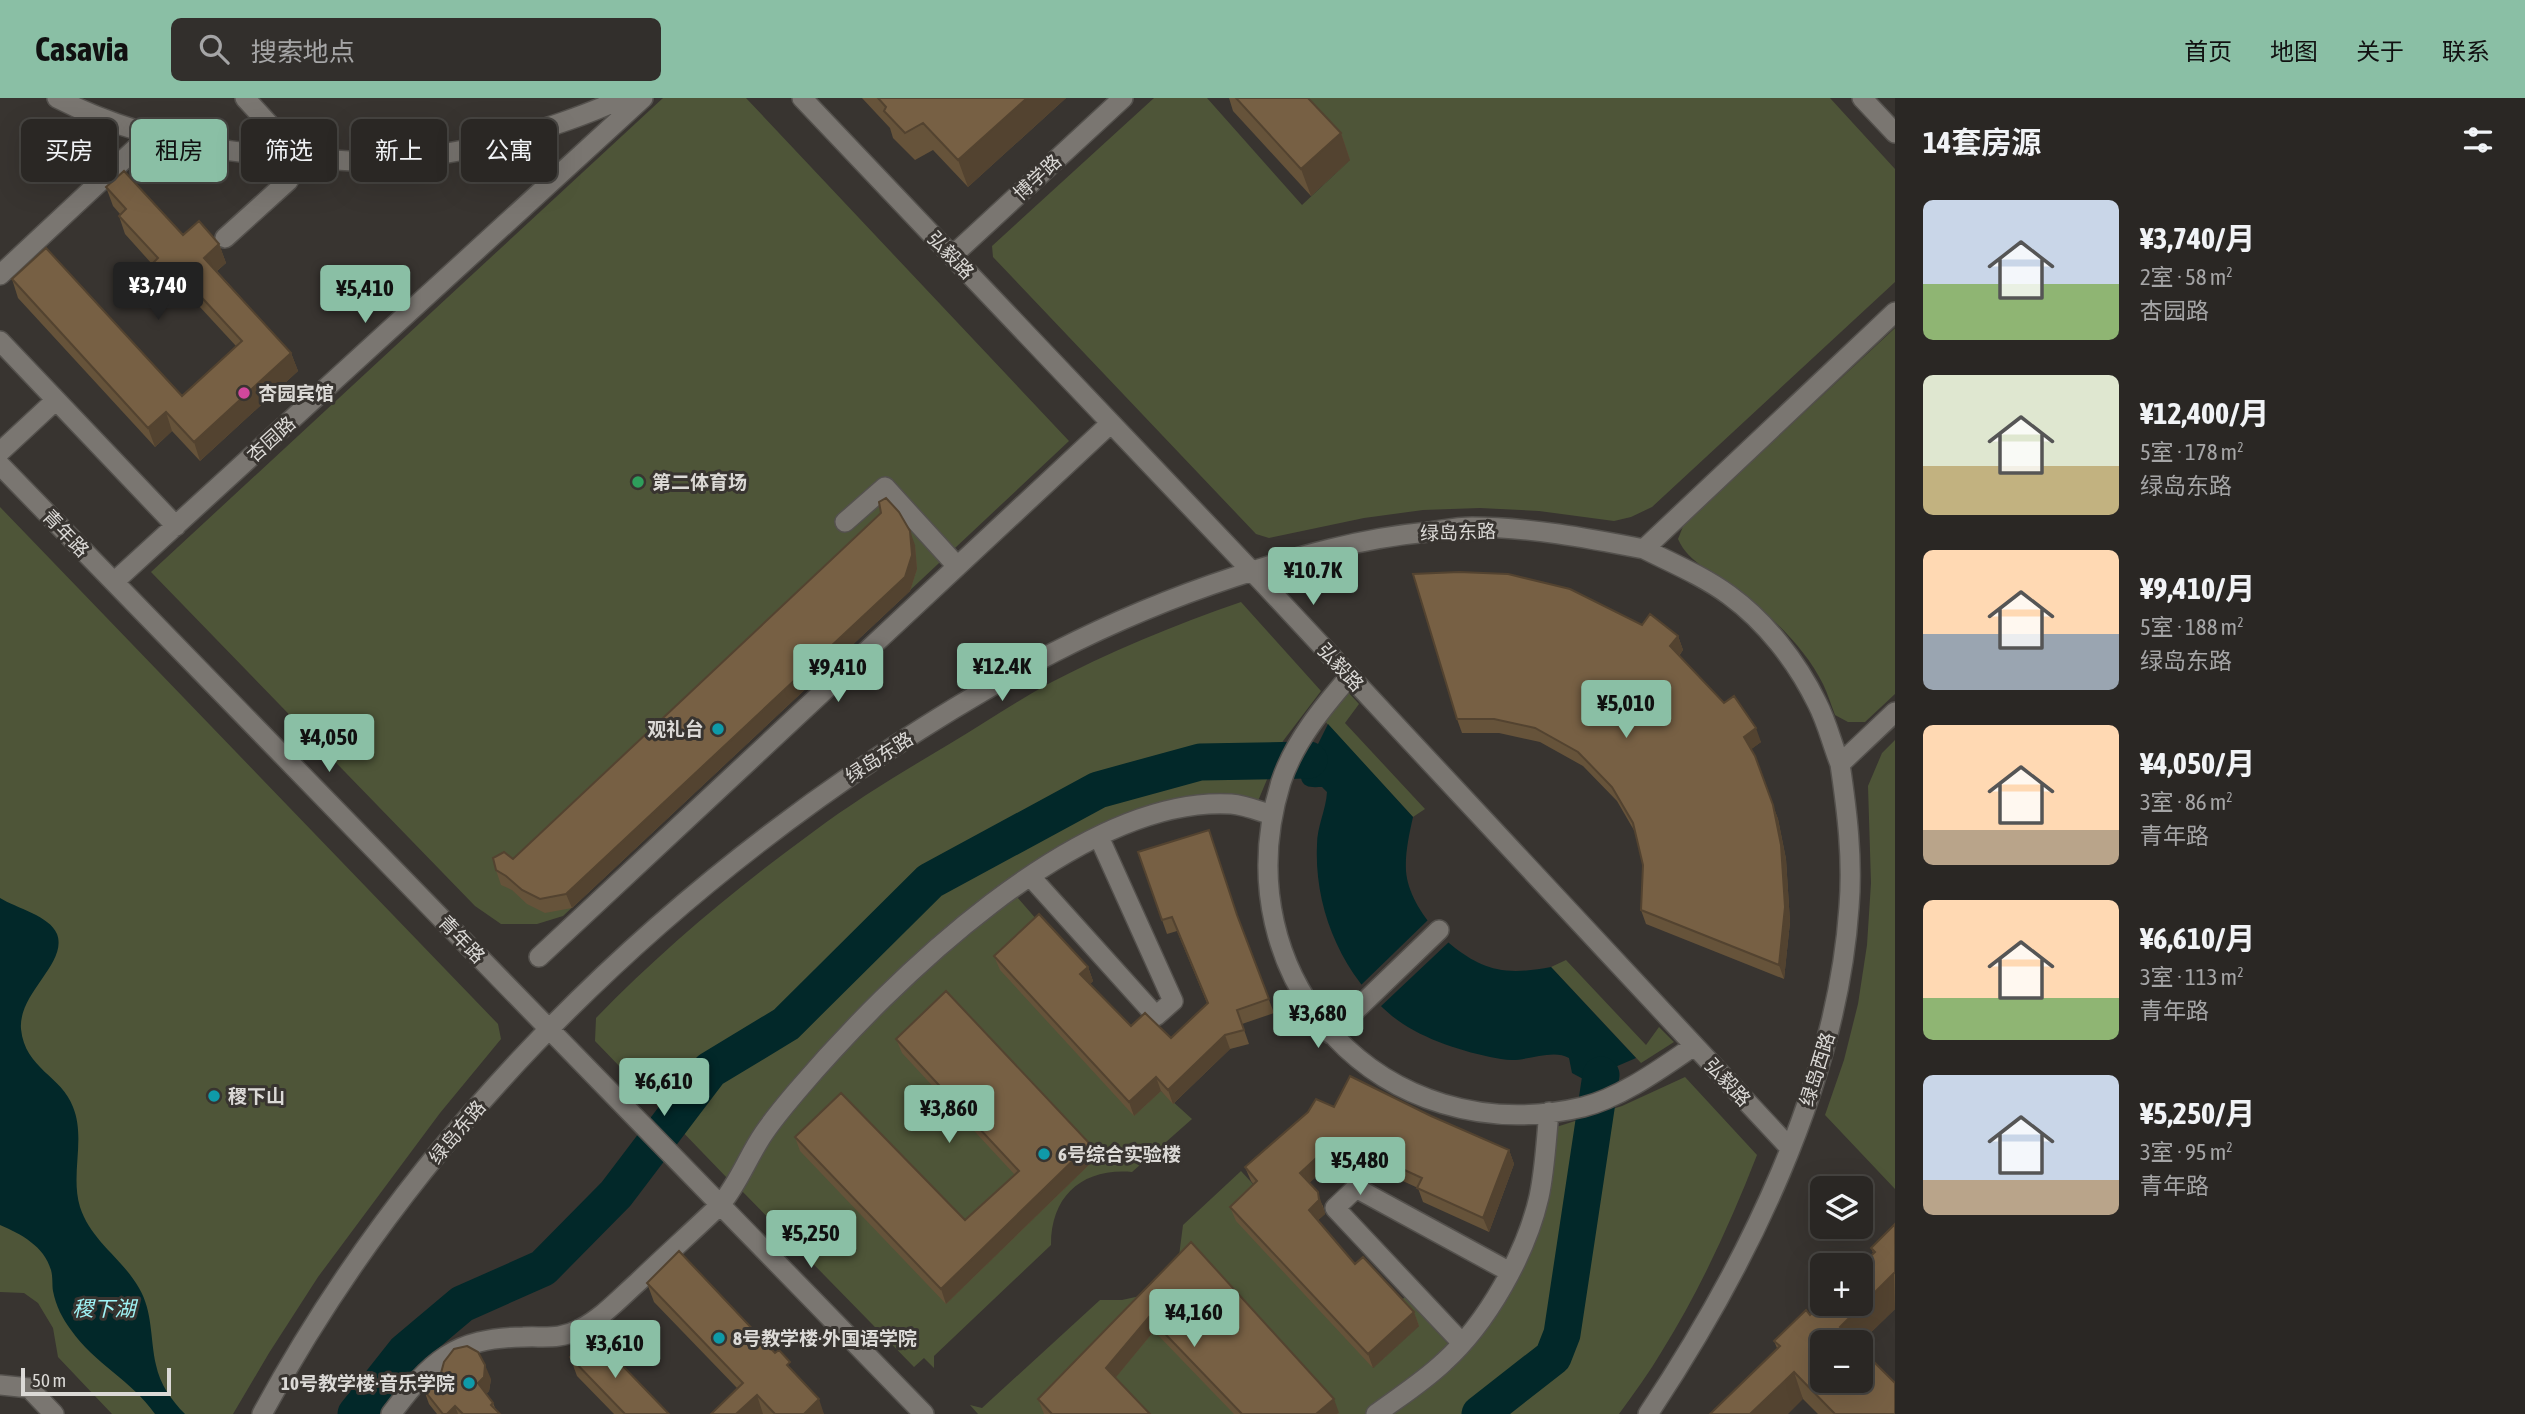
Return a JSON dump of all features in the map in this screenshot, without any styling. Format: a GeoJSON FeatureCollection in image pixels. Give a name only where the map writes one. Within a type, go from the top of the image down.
{"type":"FeatureCollection","features":[{"type":"Feature","properties":{"kind":"street"},"geometry":{"type":"LineString","coordinates":[[57,98],[80,110],[131,127]]}},
{"type":"Feature","properties":{"kind":"street"},"geometry":{"type":"LineString","coordinates":[[245,98],[264,119]]}},
{"type":"Feature","properties":{"kind":"street"},"geometry":{"type":"LineString","coordinates":[[337,160],[371,162],[449,153],[525,136],[605,107],[622,98]]}},
{"type":"Feature","properties":{"kind":"street","name":"杏园路"},"geometry":{"type":"LineString","coordinates":[[114,582],[643,98]]}},
{"type":"Feature","properties":{"kind":"street","name":"弘毅路"},"geometry":{"type":"LineString","coordinates":[[802,98],[1252,571],[1790,1149]]}},
{"type":"Feature","properties":{"kind":"street","name":"博学路"},"geometry":{"type":"LineString","coordinates":[[951,256],[1123,98]]}},
{"type":"Feature","properties":{"kind":"street"},"geometry":{"type":"LineString","coordinates":[[1862,98],[1895,133]]}},
{"type":"Feature","properties":{"kind":"street"},"geometry":{"type":"LineString","coordinates":[[0,275],[131,153]]}},
{"type":"Feature","properties":{"kind":"street"},"geometry":{"type":"LineString","coordinates":[[225,238],[287,182]]}},
{"type":"Feature","properties":{"kind":"street"},"geometry":{"type":"LineString","coordinates":[[1644,548],[1895,312]]}},
{"type":"Feature","properties":{"kind":"street"},"geometry":{"type":"LineString","coordinates":[[0,341],[176,526]]}},
{"type":"Feature","properties":{"kind":"street"},"geometry":{"type":"LineString","coordinates":[[0,452],[56,400]]}},
{"type":"Feature","properties":{"kind":"street"},"geometry":{"type":"LineString","coordinates":[[539,957],[1111,423]]}},
{"type":"Feature","properties":{"kind":"street","name":"青年路"},"geometry":{"type":"LineString","coordinates":[[0,465],[924,1414]]}},
{"type":"Feature","properties":{"kind":"street"},"geometry":{"type":"LineString","coordinates":[[845,522],[885,488],[957,566]]}},
{"type":"Feature","properties":{"kind":"street","name":"绿岛东路"},"geometry":{"type":"LineString","coordinates":[[262,1414],[282,1376],[348,1272],[479,1104],[550,1029],[662,923],[740,856],[832,787],[1024,666],[1106,625],[1202,587],[1291,558],[1384,536],[1471,527],[1571,535],[1644,548],[1730,596],[1765,629],[1794,662],[1818,705],[1840,764]]}},
{"type":"Feature","properties":{"kind":"street"},"geometry":{"type":"LineString","coordinates":[[1350,676],[1316,717],[1297,746],[1282,779],[1272,815],[1269,884],[1272,919],[1281,950],[1295,981],[1312,1010],[1331,1034],[1357,1058],[1415,1094],[1475,1113],[1512,1116],[1586,1106],[1620,1091],[1694,1046]]}},
{"type":"Feature","properties":{"kind":"street"},"geometry":{"type":"LineString","coordinates":[[1840,764],[1895,712]]}},
{"type":"Feature","properties":{"kind":"street","name":"绿岛西路"},"geometry":{"type":"LineString","coordinates":[[1648,1414],[1694,1343],[1747,1244],[1790,1149],[1820,1069],[1838,991],[1849,906],[1848,820],[1840,764]]}},
{"type":"Feature","properties":{"kind":"street"},"geometry":{"type":"LineString","coordinates":[[391,1414],[434,1364],[463,1345],[514,1337],[555,1338],[580,1329],[611,1307],[734,1190],[764,1133],[840,1044],[935,949],[1030,876],[1057,859],[1138,819],[1187,806],[1233,804],[1272,815]]}},
{"type":"Feature","properties":{"kind":"street"},"geometry":{"type":"LineString","coordinates":[[1030,876],[1156,1016],[1173,1001],[1099,837]]}},
{"type":"Feature","properties":{"kind":"street"},"geometry":{"type":"LineString","coordinates":[[1331,1034],[1439,930]]}},
{"type":"Feature","properties":{"kind":"street"},"geometry":{"type":"LineString","coordinates":[[1376,1414],[1417,1385],[1462,1343],[1493,1301],[1510,1272],[1527,1235],[1538,1199],[1549,1112]]}},
{"type":"Feature","properties":{"kind":"street"},"geometry":{"type":"LineString","coordinates":[[1462,1343],[1335,1208],[1356,1188],[1510,1272]]}},
{"type":"Feature","properties":{"kind":"street"},"geometry":{"type":"LineString","coordinates":[[0,1385],[29,1388],[54,1414]]}},
{"type":"Feature","properties":{"kind":"green space","name":"第二体育场"},"geometry":{"type":"Polygon","coordinates":[[[663,98],[746,98],[1069,441],[563,916],[537,924],[501,924],[475,906],[151,572],[663,98]]]}},
{"type":"Feature","properties":{"kind":"green space"},"geometry":{"type":"Polygon","coordinates":[[[1154,98],[1207,98],[1302,205],[1350,160],[1294,98],[1830,98],[1895,169],[1895,282],[1652,507],[1631,517],[1614,521],[1539,511],[1480,508],[1423,510],[1364,518],[1269,538],[1256,534],[993,257],[992,246],[1154,98]]]}},
{"type":"Feature","properties":{"kind":"green space"},"geometry":{"type":"Polygon","coordinates":[[[1895,328],[1895,694],[1865,722],[1848,722],[1835,715],[1815,670],[1785,632],[1748,598],[1689,555],[1678,539],[1684,524],[1895,328]]]}},
{"type":"Feature","properties":{"kind":"green space"},"geometry":{"type":"Polygon","coordinates":[[[0,507],[498,1024],[501,1039],[440,1113],[318,1277],[233,1414],[112,1414],[58,1357],[53,1328],[38,1303],[24,1293],[0,1292],[0,507]]]}},
{"type":"Feature","properties":{"kind":"green space"},"geometry":{"type":"Polygon","coordinates":[[[1241,602],[1321,691],[1283,741],[1258,801],[1178,803],[970,912],[729,1180],[595,1041],[596,1018],[647,968],[784,853],[847,808],[1046,685],[1142,640],[1241,602]]]}},
{"type":"Feature","properties":{"kind":"green space"},"geometry":{"type":"Polygon","coordinates":[[[1347,691],[1359,704],[1345,723],[1425,809],[1413,817],[1322,718],[1347,691]]]}},
{"type":"Feature","properties":{"kind":"green space"},"geometry":{"type":"Polygon","coordinates":[[[1895,740],[1895,1189],[1825,1115],[1844,1060],[1858,1004],[1867,945],[1871,883],[1868,786],[1882,753],[1895,740]]]}},
{"type":"Feature","properties":{"kind":"green space"},"geometry":{"type":"Polygon","coordinates":[[[1017,897],[1044,928],[1161,1091],[1192,1119],[1132,1172],[1099,1175],[1073,1188],[1057,1212],[1052,1227],[1051,1245],[934,1356],[934,1368],[924,1358],[914,1367],[740,1189],[767,1140],[832,1060],[972,926],[1017,897]]]}},
{"type":"Feature","properties":{"kind":"green space"},"geometry":{"type":"Polygon","coordinates":[[[1566,960],[1646,1045],[1659,1027],[1674,1042],[1641,1063],[1551,967],[1566,960]]]}},
{"type":"Feature","properties":{"kind":"green space"},"geometry":{"type":"Polygon","coordinates":[[[1685,1077],[1757,1155],[1702,1280],[1657,1359],[1619,1414],[1390,1414],[1495,1314],[1550,1129],[1622,1106],[1685,1077]]]}},
{"type":"Feature","properties":{"kind":"green space"},"geometry":{"type":"Polygon","coordinates":[[[1241,1171],[1263,1195],[1373,1368],[1419,1326],[1398,1303],[1405,1297],[1450,1346],[1367,1414],[978,1414],[970,1405],[982,1408],[1100,1300],[1122,1300],[1140,1296],[1179,1256],[1183,1225],[1241,1171]]]}},
{"type":"Feature","properties":{"kind":"water"},"geometry":{"type":"Polygon","coordinates":[[[1328,724],[1413,817],[1406,858],[1409,887],[1426,918],[1438,932],[1467,956],[1497,969],[1518,971],[1551,967],[1636,1058],[1585,1080],[1572,1073],[1569,1058],[1563,1056],[1507,1060],[1438,1042],[1402,1024],[1374,1000],[1346,961],[1326,916],[1320,893],[1317,838],[1327,792],[1322,787],[1306,786],[1301,778],[1328,724]]]}},
{"type":"Feature","properties":{"kind":"water","name":"稷下湖"},"geometry":{"type":"Polygon","coordinates":[[[0,898],[40,917],[57,934],[56,956],[22,1016],[24,1043],[36,1063],[68,1096],[73,1107],[78,1131],[77,1195],[80,1207],[91,1230],[132,1277],[144,1297],[160,1379],[185,1414],[155,1414],[146,1402],[80,1342],[60,1312],[53,1291],[51,1270],[43,1254],[24,1237],[0,1225],[0,898]]]}},
{"type":"Feature","properties":{"kind":"pier"},"geometry":{"type":"Polygon","coordinates":[[[1429,919],[1450,941],[1379,1008],[1359,987],[1429,919]]]}},
{"type":"Feature","properties":{"kind":"building"},"geometry":{"type":"Polygon","coordinates":[[[878,98],[1027,98],[958,160],[923,123],[905,133],[884,111],[886,107],[878,98]]]}},
{"type":"Feature","properties":{"kind":"building"},"geometry":{"type":"Polygon","coordinates":[[[1236,98],[1308,98],[1341,133],[1301,169],[1236,98]]]}},
{"type":"Feature","properties":{"kind":"building"},"geometry":{"type":"Polygon","coordinates":[[[124,171],[131,182],[134,182],[183,235],[199,221],[219,244],[204,258],[291,353],[194,442],[166,412],[148,428],[12,279],[46,248],[182,396],[242,341],[180,274],[170,284],[151,265],[158,258],[119,216],[126,209],[106,187],[112,182],[117,182],[117,177],[124,171]]]}},
{"type":"Feature","properties":{"kind":"building","name":"观礼台"},"geometry":{"type":"Polygon","coordinates":[[[886,498],[899,512],[910,531],[912,555],[905,577],[566,894],[540,899],[522,890],[496,870],[493,858],[504,852],[513,859],[881,513],[879,502],[886,498]]]}},
{"type":"Feature","properties":{"kind":"building"},"geometry":{"type":"Polygon","coordinates":[[[1413,574],[1508,574],[1570,589],[1642,625],[1650,614],[1678,636],[1670,646],[1724,703],[1734,696],[1756,728],[1744,737],[1755,756],[1773,805],[1781,845],[1785,907],[1779,965],[1641,910],[1643,865],[1633,823],[1612,787],[1578,752],[1535,728],[1494,719],[1457,719],[1413,574]]]}},
{"type":"Feature","properties":{"kind":"building"},"geometry":{"type":"Polygon","coordinates":[[[1209,830],[1269,999],[1237,1010],[1244,1030],[1225,1035],[1168,1090],[1156,1077],[1129,1102],[994,956],[1039,914],[1088,967],[1080,974],[1131,1026],[1145,1013],[1171,1038],[1208,1003],[1172,917],[1162,920],[1138,852],[1209,830]]]}},
{"type":"Feature","properties":{"kind":"building","name":"6号综合实验楼"},"geometry":{"type":"Polygon","coordinates":[[[946,991],[1090,1144],[941,1289],[795,1137],[841,1093],[965,1220],[1019,1171],[896,1039],[946,991]]]}},
{"type":"Feature","properties":{"kind":"building"},"geometry":{"type":"Polygon","coordinates":[[[1350,1076],[1509,1150],[1483,1218],[1417,1188],[1422,1178],[1337,1139],[1300,1173],[1318,1192],[1319,1200],[1309,1210],[1355,1264],[1363,1257],[1414,1312],[1368,1354],[1230,1207],[1257,1181],[1245,1167],[1308,1112],[1316,1099],[1334,1107],[1350,1076]]]}},
{"type":"Feature","properties":{"kind":"building"},"geometry":{"type":"Polygon","coordinates":[[[1895,1224],[1895,1273],[1873,1294],[1875,1252],[1871,1248],[1895,1224]]]}},
{"type":"Feature","properties":{"kind":"building"},"geometry":{"type":"Polygon","coordinates":[[[1191,1242],[1334,1399],[1316,1414],[1242,1414],[1149,1317],[1106,1368],[1150,1414],[1052,1414],[1038,1399],[1191,1242]]]}},
{"type":"Feature","properties":{"kind":"building"},"geometry":{"type":"Polygon","coordinates":[[[679,1251],[775,1353],[779,1350],[790,1362],[787,1365],[819,1399],[804,1414],[775,1414],[757,1395],[736,1414],[711,1414],[743,1383],[647,1283],[679,1251]]]}},
{"type":"Feature","properties":{"kind":"building"},"geometry":{"type":"Polygon","coordinates":[[[1806,1310],[1810,1316],[1851,1316],[1840,1327],[1843,1330],[1810,1330],[1810,1388],[1794,1372],[1750,1414],[1710,1414],[1780,1346],[1774,1341],[1806,1310]]]}},
{"type":"Feature","properties":{"kind":"building"},"geometry":{"type":"Polygon","coordinates":[[[593,1335],[669,1414],[625,1414],[570,1357],[593,1335]]]}},
{"type":"Feature","properties":{"kind":"building"},"geometry":{"type":"Polygon","coordinates":[[[467,1346],[478,1352],[485,1365],[484,1377],[478,1383],[493,1403],[491,1405],[500,1414],[463,1414],[455,1406],[447,1414],[443,1414],[424,1390],[441,1373],[444,1362],[454,1349],[467,1346]]]}},
{"type":"Feature","properties":{"kind":"building"},"geometry":{"type":"Polygon","coordinates":[[[1873,1361],[1895,1383],[1895,1414],[1835,1414],[1814,1393],[1873,1393],[1873,1361]]]}},
{"type":"Feature","properties":{"kind":"waterway"},"geometry":{"type":"LineString","coordinates":[[356,1414],[405,1352],[462,1304],[543,1268],[616,1194],[710,1070],[786,1024],[930,881],[1098,790],[1200,762],[1309,760]]}},
{"type":"Feature","properties":{"kind":"waterway"},"geometry":{"type":"LineString","coordinates":[[1480,1414],[1553,1357],[1562,1334],[1601,1075]]}},
{"type":"Feature","properties":{"kind":"place","name":"杏园宾馆"},"geometry":{"type":"Point","coordinates":[244,393]}},
{"type":"Feature","properties":{"kind":"place","name":"第二体育场"},"geometry":{"type":"Point","coordinates":[638,482]}},
{"type":"Feature","properties":{"kind":"place","name":"观礼台"},"geometry":{"type":"Point","coordinates":[718,729]}},
{"type":"Feature","properties":{"kind":"place","name":"稷下山"},"geometry":{"type":"Point","coordinates":[214,1096]}},
{"type":"Feature","properties":{"kind":"place","name":"6号综合实验楼"},"geometry":{"type":"Point","coordinates":[1044,1154]}},
{"type":"Feature","properties":{"kind":"place","name":"8号教学楼·外国语学院"},"geometry":{"type":"Point","coordinates":[719,1338]}},
{"type":"Feature","properties":{"kind":"place","name":"10号教学楼·音乐学院"},"geometry":{"type":"Point","coordinates":[469,1383]}}]}
